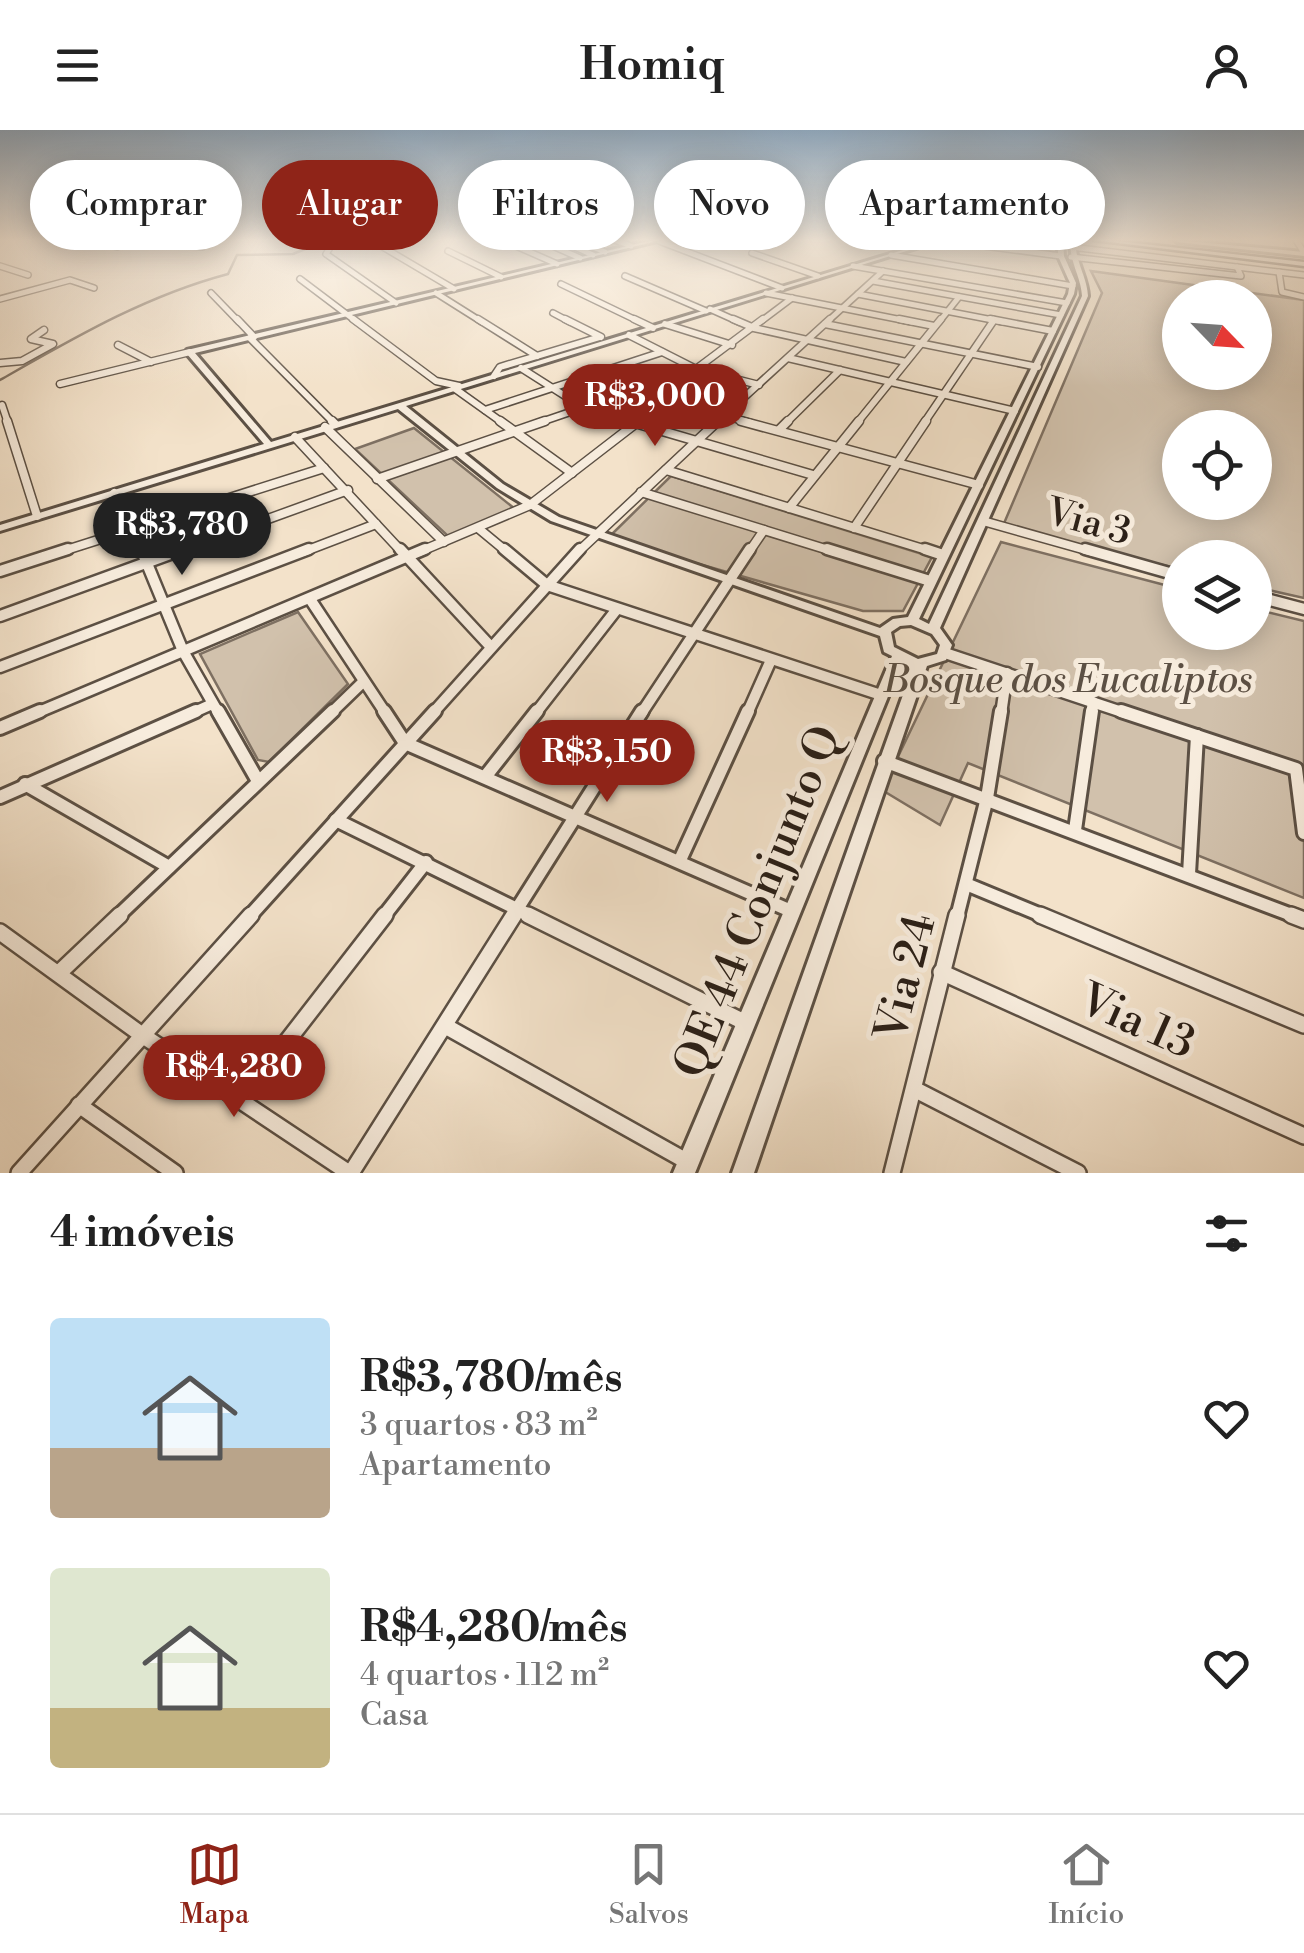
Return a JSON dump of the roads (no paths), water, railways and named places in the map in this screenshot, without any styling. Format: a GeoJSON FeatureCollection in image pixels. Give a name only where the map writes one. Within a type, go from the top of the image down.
{"type":"FeatureCollection","features":[{"type":"Feature","properties":{"kind":"street"},"geometry":{"type":"LineString","coordinates":[[0,299],[38,289]]}},
{"type":"Feature","properties":{"kind":"street"},"geometry":{"type":"LineString","coordinates":[[313,289],[440,387]]}},
{"type":"Feature","properties":{"kind":"street"},"geometry":{"type":"LineString","coordinates":[[377,289],[396,302]]}},
{"type":"Feature","properties":{"kind":"street"},"geometry":{"type":"LineString","coordinates":[[60,384],[452,289]]}},
{"type":"Feature","properties":{"kind":"street"},"geometry":{"type":"LineString","coordinates":[[571,289],[652,328]]}},
{"type":"Feature","properties":{"kind":"street"},"geometry":{"type":"LineString","coordinates":[[656,289],[754,328],[906,362]]}},
{"type":"Feature","properties":{"kind":"street"},"geometry":{"type":"LineString","coordinates":[[0,528],[399,405],[440,387],[457,387],[779,289]]}},
{"type":"Feature","properties":{"kind":"street"},"geometry":{"type":"LineString","coordinates":[[19,1173],[593,535],[864,289]]}},
{"type":"Feature","properties":{"kind":"street"},"geometry":{"type":"LineString","coordinates":[[916,289],[1061,315]]}},
{"type":"Feature","properties":{"kind":"street"},"geometry":{"type":"LineString","coordinates":[[984,289],[1067,303]]}},
{"type":"Feature","properties":{"kind":"street"},"geometry":{"type":"LineString","coordinates":[[912,621],[1038,367],[1072,289]]}},
{"type":"Feature","properties":{"kind":"street"},"geometry":{"type":"LineString","coordinates":[[933,628],[1085,296],[1081,289]]}},
{"type":"Feature","properties":{"kind":"street"},"geometry":{"type":"LineString","coordinates":[[1281,289],[1304,296]]}},
{"type":"Feature","properties":{"kind":"street"},"geometry":{"type":"LineString","coordinates":[[766,292],[934,326]]}},
{"type":"Feature","properties":{"kind":"street"},"geometry":{"type":"LineString","coordinates":[[211,293],[377,479],[444,542]]}},
{"type":"Feature","properties":{"kind":"street"},"geometry":{"type":"LineString","coordinates":[[436,293],[537,356]]}},
{"type":"Feature","properties":{"kind":"street"},"geometry":{"type":"LineString","coordinates":[[858,294],[1053,331]]}},
{"type":"Feature","properties":{"kind":"street"},"geometry":{"type":"LineString","coordinates":[[789,508],[958,296]]}},
{"type":"Feature","properties":{"kind":"street"},"geometry":{"type":"LineString","coordinates":[[377,479],[696,369],[792,298]]}},
{"type":"Feature","properties":{"kind":"street"},"geometry":{"type":"LineString","coordinates":[[552,313],[614,340]]}},
{"type":"Feature","properties":{"kind":"street"},"geometry":{"type":"LineString","coordinates":[[854,528],[994,320]]}},
{"type":"Feature","properties":{"kind":"street"},"geometry":{"type":"LineString","coordinates":[[665,324],[732,345]]}},
{"type":"Feature","properties":{"kind":"street"},"geometry":{"type":"LineString","coordinates":[[825,324],[1038,367]]}},
{"type":"Feature","properties":{"kind":"street"},"geometry":{"type":"LineString","coordinates":[[0,363],[22,361],[52,344],[31,338],[44,330]]}},
{"type":"Feature","properties":{"kind":"street"},"geometry":{"type":"LineString","coordinates":[[630,335],[696,369],[758,385]]}},
{"type":"Feature","properties":{"kind":"street"},"geometry":{"type":"LineString","coordinates":[[494,376],[500,367],[600,337]]}},
{"type":"Feature","properties":{"kind":"street"},"geometry":{"type":"LineString","coordinates":[[118,345],[150,362]]}},
{"type":"Feature","properties":{"kind":"street"},"geometry":{"type":"LineString","coordinates":[[190,352],[269,445]]}},
{"type":"Feature","properties":{"kind":"street"},"geometry":{"type":"LineString","coordinates":[[484,410],[662,352]]}},
{"type":"Feature","properties":{"kind":"street"},"geometry":{"type":"LineString","coordinates":[[788,358],[1015,411]]}},
{"type":"Feature","properties":{"kind":"street"},"geometry":{"type":"LineString","coordinates":[[521,368],[584,408],[813,475]]}},
{"type":"Feature","properties":{"kind":"street"},"geometry":{"type":"LineString","coordinates":[[779,430],[840,370]]}},
{"type":"Feature","properties":{"kind":"street"},"geometry":{"type":"LineString","coordinates":[[457,387],[572,473]]}},
{"type":"Feature","properties":{"kind":"street"},"geometry":{"type":"LineString","coordinates":[[633,392],[979,485]]}},
{"type":"Feature","properties":{"kind":"street"},"geometry":{"type":"LineString","coordinates":[[2,405],[37,516]]}},
{"type":"Feature","properties":{"kind":"street"},"geometry":{"type":"LineString","coordinates":[[399,405],[456,452],[530,504],[593,535],[884,634]]}},
{"type":"Feature","properties":{"kind":"street"},"geometry":{"type":"LineString","coordinates":[[0,728],[530,504],[635,424]]}},
{"type":"Feature","properties":{"kind":"street"},"geometry":{"type":"LineString","coordinates":[[295,437],[491,647]]}},
{"type":"Feature","properties":{"kind":"street"},"geometry":{"type":"LineString","coordinates":[[998,448],[1013,451]]}},
{"type":"Feature","properties":{"kind":"street"},"geometry":{"type":"LineString","coordinates":[[0,572],[324,468]]}},
{"type":"Feature","properties":{"kind":"street"},"geometry":{"type":"LineString","coordinates":[[666,470],[943,555]]}},
{"type":"Feature","properties":{"kind":"street"},"geometry":{"type":"LineString","coordinates":[[0,616],[348,490]]}},
{"type":"Feature","properties":{"kind":"street"},"geometry":{"type":"LineString","coordinates":[[640,492],[930,581]]}},
{"type":"Feature","properties":{"kind":"street"},"geometry":{"type":"LineString","coordinates":[[114,493],[183,651],[210,705],[258,781]]}},
{"type":"Feature","properties":{"kind":"street","name":"Via 3"},"geometry":{"type":"LineString","coordinates":[[984,521],[1162,571]]}},
{"type":"Feature","properties":{"kind":"street"},"geometry":{"type":"LineString","coordinates":[[0,667],[376,524]]}},
{"type":"Feature","properties":{"kind":"street"},"geometry":{"type":"LineString","coordinates":[[478,528],[548,586],[881,695]]}},
{"type":"Feature","properties":{"kind":"street"},"geometry":{"type":"LineString","coordinates":[[0,932],[142,1035],[244,1098],[350,1173],[447,1027],[575,814],[691,634],[764,530]]}},
{"type":"Feature","properties":{"kind":"street"},"geometry":{"type":"LineString","coordinates":[[310,599],[405,743],[680,860],[790,912]]}},
{"type":"Feature","properties":{"kind":"street"},"geometry":{"type":"LineString","coordinates":[[1272,600],[1304,608]]}},
{"type":"Feature","properties":{"kind":"street"},"geometry":{"type":"LineString","coordinates":[[486,777],[617,609]]}},
{"type":"Feature","properties":{"kind":"street"},"geometry":{"type":"LineString","coordinates":[[912,621],[933,628],[944,640],[945,653],[938,660],[920,664],[898,658],[886,646],[884,634],[892,624],[912,621]]}},
{"type":"Feature","properties":{"kind":"street"},"geometry":{"type":"LineString","coordinates":[[945,653],[1296,769],[1304,832]]}},
{"type":"Feature","properties":{"kind":"street","name":"QE 44 Conjunto Q"},"geometry":{"type":"LineString","coordinates":[[686,1168],[898,658]]}},
{"type":"Feature","properties":{"kind":"street"},"geometry":{"type":"LineString","coordinates":[[680,860],[771,660]]}},
{"type":"Feature","properties":{"kind":"street","name":"QE 44 Conjunto Q"},"geometry":{"type":"LineString","coordinates":[[743,1173],[920,664]]}},
{"type":"Feature","properties":{"kind":"street","name":"Via 24"},"geometry":{"type":"LineString","coordinates":[[892,1173],[916,1090],[941,972],[986,798],[1007,673]]}},
{"type":"Feature","properties":{"kind":"street"},"geometry":{"type":"LineString","coordinates":[[60,972],[362,682]]}},
{"type":"Feature","properties":{"kind":"street"},"geometry":{"type":"LineString","coordinates":[[1075,830],[1093,702]]}},
{"type":"Feature","properties":{"kind":"street"},"geometry":{"type":"LineString","coordinates":[[0,797],[210,705]]}},
{"type":"Feature","properties":{"kind":"street"},"geometry":{"type":"LineString","coordinates":[[1190,874],[1197,736]]}},
{"type":"Feature","properties":{"kind":"street"},"geometry":{"type":"LineString","coordinates":[[884,761],[1075,830],[1304,920]]}},
{"type":"Feature","properties":{"kind":"street"},"geometry":{"type":"LineString","coordinates":[[25,784],[169,868]]}},
{"type":"Feature","properties":{"kind":"street"},"geometry":{"type":"LineString","coordinates":[[336,820],[746,1023]]}},
{"type":"Feature","properties":{"kind":"street"},"geometry":{"type":"LineString","coordinates":[[244,1098],[426,862]]}},
{"type":"Feature","properties":{"kind":"street"},"geometry":{"type":"LineString","coordinates":[[966,884],[1304,1024]]}},
{"type":"Feature","properties":{"kind":"street","name":"Via 13"},"geometry":{"type":"LineString","coordinates":[[941,972],[1304,1136]]}},
{"type":"Feature","properties":{"kind":"street"},"geometry":{"type":"LineString","coordinates":[[447,1027],[686,1168]]}},
{"type":"Feature","properties":{"kind":"street"},"geometry":{"type":"LineString","coordinates":[[916,1090],[1078,1173]]}},
{"type":"Feature","properties":{"kind":"street"},"geometry":{"type":"LineString","coordinates":[[79,1106],[175,1173]]}},
{"type":"Feature","properties":{"kind":"waterway"},"geometry":{"type":"LineString","coordinates":[[0,380],[83,334],[182,289]]}},
{"type":"Feature","properties":{"kind":"park label","name":"Bosque dos Eucaliptos"},"geometry":{"type":"Point","coordinates":[1068,679]}}]}
